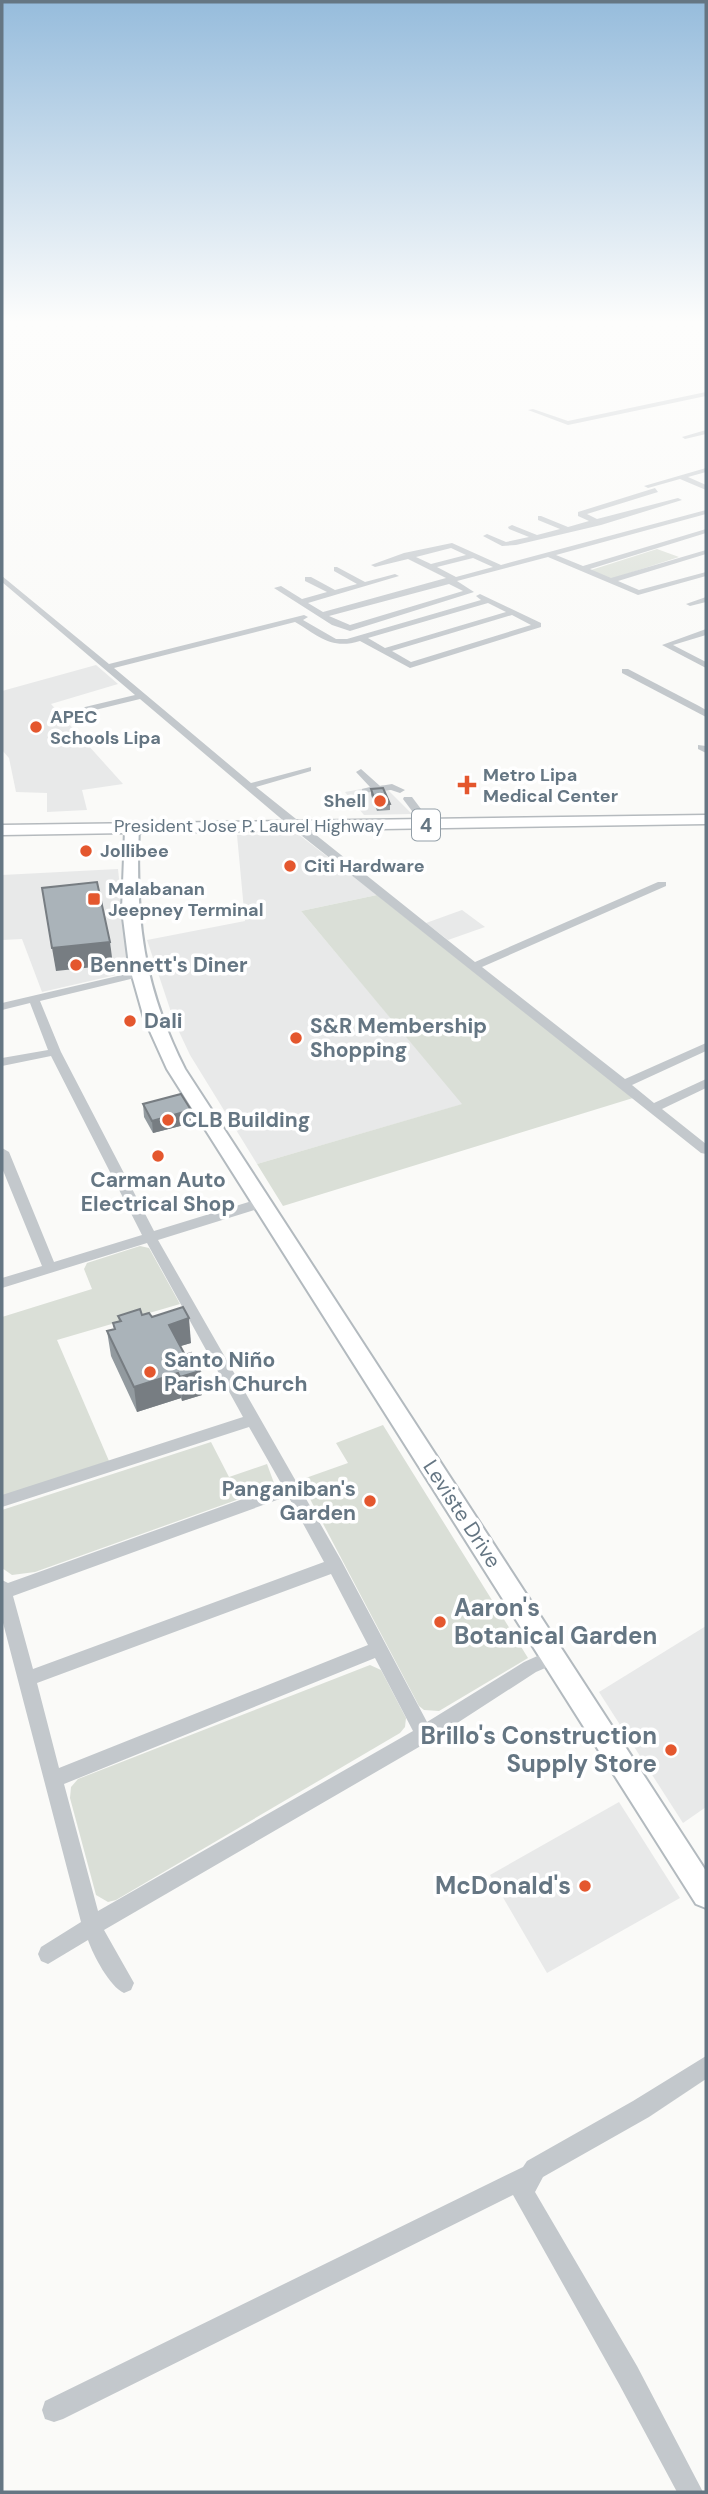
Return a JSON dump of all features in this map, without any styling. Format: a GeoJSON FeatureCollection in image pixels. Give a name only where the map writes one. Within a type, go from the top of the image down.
{"type":"FeatureCollection","features":[{"type":"Feature","properties":{"kind":"main road","name":"President Jose P. Laurel Highway"},"geometry":{"type":"LineString","coordinates":[[2,830],[706,819]]}},
{"type":"Feature","properties":{"kind":"main road","name":"Leviste Drive"},"geometry":{"type":"LineString","coordinates":[[139,827],[128,897],[139,975],[168,1054],[198,1108],[218,1133]]}},
{"type":"Feature","properties":{"kind":"main road","name":"Leviste Drive"},"geometry":{"type":"LineString","coordinates":[[139,827],[134,888],[140,946],[165,1028],[218,1133],[706,1895]]}},
{"type":"Feature","properties":{"kind":"street"},"geometry":{"type":"LineString","coordinates":[[706,471],[648,486],[706,512]]}},
{"type":"Feature","properties":{"kind":"street"},"geometry":{"type":"LineString","coordinates":[[681,477],[706,488]]}},
{"type":"Feature","properties":{"kind":"street"},"geometry":{"type":"LineString","coordinates":[[598,523],[581,514],[655,491]]}},
{"type":"Feature","properties":{"kind":"street"},"geometry":{"type":"LineString","coordinates":[[487,536],[505,544],[537,538],[678,500]]}},
{"type":"Feature","properties":{"kind":"street"},"geometry":{"type":"LineString","coordinates":[[107,667],[418,589],[706,512]]}},
{"type":"Feature","properties":{"kind":"street"},"geometry":{"type":"LineString","coordinates":[[541,518],[569,530]]}},
{"type":"Feature","properties":{"kind":"street"},"geometry":{"type":"LineString","coordinates":[[607,520],[706,566]]}},
{"type":"Feature","properties":{"kind":"street"},"geometry":{"type":"LineString","coordinates":[[512,527],[537,538]]}},
{"type":"Feature","properties":{"kind":"street"},"geometry":{"type":"LineString","coordinates":[[582,569],[706,531]]}},
{"type":"Feature","properties":{"kind":"street"},"geometry":{"type":"LineString","coordinates":[[418,589],[371,563],[452,545],[499,567]]}},
{"type":"Feature","properties":{"kind":"street"},"geometry":{"type":"LineString","coordinates":[[611,581],[706,552]]}},
{"type":"Feature","properties":{"kind":"street"},"geometry":{"type":"LineString","coordinates":[[548,554],[643,593],[706,574]]}},
{"type":"Feature","properties":{"kind":"street"},"geometry":{"type":"LineString","coordinates":[[361,638],[406,664],[416,664],[538,625],[470,592],[407,555]]}},
{"type":"Feature","properties":{"kind":"street"},"geometry":{"type":"LineString","coordinates":[[430,567],[474,555]]}},
{"type":"Feature","properties":{"kind":"street"},"geometry":{"type":"LineString","coordinates":[[337,569],[365,585]]}},
{"type":"Feature","properties":{"kind":"street"},"geometry":{"type":"LineString","coordinates":[[302,602],[395,576]]}},
{"type":"Feature","properties":{"kind":"street"},"geometry":{"type":"LineString","coordinates":[[2,578],[296,826],[706,1150]]}},
{"type":"Feature","properties":{"kind":"street"},"geometry":{"type":"LineString","coordinates":[[308,579],[334,593]]}},
{"type":"Feature","properties":{"kind":"street"},"geometry":{"type":"LineString","coordinates":[[278,588],[349,628],[470,592]]}},
{"type":"Feature","properties":{"kind":"street"},"geometry":{"type":"LineString","coordinates":[[296,619],[334,642],[361,638],[489,600]]}},
{"type":"Feature","properties":{"kind":"street"},"geometry":{"type":"LineString","coordinates":[[690,604],[705,601]]}},
{"type":"Feature","properties":{"kind":"street"},"geometry":{"type":"LineString","coordinates":[[384,651],[514,612]]}},
{"type":"Feature","properties":{"kind":"street"},"geometry":{"type":"LineString","coordinates":[[706,632],[666,645],[706,665]]}},
{"type":"Feature","properties":{"kind":"street"},"geometry":{"type":"LineString","coordinates":[[625,671],[656,689],[675,694],[706,714]]}},
{"type":"Feature","properties":{"kind":"street"},"geometry":{"type":"LineString","coordinates":[[84,717],[82,713],[88,709],[142,696]]}},
{"type":"Feature","properties":{"kind":"street"},"geometry":{"type":"LineString","coordinates":[[250,786],[308,769]]}},
{"type":"Feature","properties":{"kind":"street"},"geometry":{"type":"LineString","coordinates":[[361,772],[377,789]]}},
{"type":"Feature","properties":{"kind":"street"},"geometry":{"type":"LineString","coordinates":[[365,791],[392,787],[404,794],[428,825]]}},
{"type":"Feature","properties":{"kind":"street"},"geometry":{"type":"LineString","coordinates":[[475,966],[662,884]]}},
{"type":"Feature","properties":{"kind":"street"},"geometry":{"type":"LineString","coordinates":[[2,1006],[139,975]]}},
{"type":"Feature","properties":{"kind":"street"},"geometry":{"type":"LineString","coordinates":[[34,999],[55,1052],[150,1237],[335,1565],[424,1734]]}},
{"type":"Feature","properties":{"kind":"street"},"geometry":{"type":"LineString","coordinates":[[625,1084],[706,1047]]}},
{"type":"Feature","properties":{"kind":"street"},"geometry":{"type":"LineString","coordinates":[[2,1062],[55,1052]]}},
{"type":"Feature","properties":{"kind":"street"},"geometry":{"type":"LineString","coordinates":[[654,1108],[706,1083]]}},
{"type":"Feature","properties":{"kind":"street"},"geometry":{"type":"LineString","coordinates":[[2,1152],[50,1269]]}},
{"type":"Feature","properties":{"kind":"street"},"geometry":{"type":"LineString","coordinates":[[2,1283],[262,1203]]}},
{"type":"Feature","properties":{"kind":"street"},"geometry":{"type":"LineString","coordinates":[[2,1502],[252,1420]]}},
{"type":"Feature","properties":{"kind":"street"},"geometry":{"type":"LineString","coordinates":[[124,1983],[100,1946],[92,1926],[2,1590],[292,1488]]}},
{"type":"Feature","properties":{"kind":"street"},"geometry":{"type":"LineString","coordinates":[[27,1679],[335,1565]]}},
{"type":"Feature","properties":{"kind":"street"},"geometry":{"type":"LineString","coordinates":[[54,1779],[378,1649]]}},
{"type":"Feature","properties":{"kind":"street"},"geometry":{"type":"LineString","coordinates":[[48,1954],[424,1734],[530,1667],[553,1657]]}},
{"type":"Feature","properties":{"kind":"street"},"geometry":{"type":"LineString","coordinates":[[54,2410],[528,2176],[706,2067]]}},
{"type":"Feature","properties":{"kind":"street"},"geometry":{"type":"LineString","coordinates":[[528,2176],[524,2194],[690,2492]]}},
{"type":"Feature","properties":{"kind":"shaded area"},"geometry":{"type":"Polygon","coordinates":[[[657,549],[679,557],[611,579],[591,570],[657,549]]]}},
{"type":"Feature","properties":{"kind":"shaded area","name":"APEC Schools Lipa"},"geometry":{"type":"Polygon","coordinates":[[[96,665],[118,684],[51,704],[123,784],[82,790],[87,810],[47,812],[47,793],[16,792],[9,758],[2,750],[2,691],[96,665]]]}},
{"type":"Feature","properties":{"kind":"shaded area"},"geometry":{"type":"Polygon","coordinates":[[[383,785],[412,814],[364,815],[345,792],[383,785]]]}},
{"type":"Feature","properties":{"kind":"shaded area","name":"S&R Membership Shopping"},"geometry":{"type":"Polygon","coordinates":[[[298,834],[377,895],[301,911],[463,1104],[257,1164],[190,1055],[174,1021],[147,940],[245,921],[237,835],[298,834]]]}},
{"type":"Feature","properties":{"kind":"shaded area"},"geometry":{"type":"Polygon","coordinates":[[[118,869],[129,972],[42,992],[22,939],[2,940],[2,875],[118,869]]]}},
{"type":"Feature","properties":{"kind":"shaded area"},"geometry":{"type":"Polygon","coordinates":[[[377,895],[633,1098],[283,1206],[257,1164],[462,1104],[301,911],[377,895]]]}},
{"type":"Feature","properties":{"kind":"shaded area"},"geometry":{"type":"Polygon","coordinates":[[[462,910],[485,927],[448,940],[426,923],[462,910]]]}},
{"type":"Feature","properties":{"kind":"shaded area"},"geometry":{"type":"Polygon","coordinates":[[[140,1246],[149,1248],[180,1304],[57,1340],[109,1461],[2,1497],[2,1317],[92,1289],[84,1269],[87,1263],[140,1246]]]}},
{"type":"Feature","properties":{"kind":"shaded area","name":"Aaron's Botanical Garden"},"geometry":{"type":"Polygon","coordinates":[[[383,1425],[528,1658],[439,1711],[424,1710],[419,1706],[300,1480],[348,1463],[336,1443],[383,1425]]]}},
{"type":"Feature","properties":{"kind":"shaded area"},"geometry":{"type":"Polygon","coordinates":[[[211,1442],[229,1477],[267,1464],[274,1483],[259,1492],[35,1572],[12,1575],[2,1568],[2,1510],[211,1442]]]}},
{"type":"Feature","properties":{"kind":"shaded area","name":"Brillo's Construction Supply Store"},"geometry":{"type":"Polygon","coordinates":[[[706,1626],[706,1807],[683,1823],[599,1692],[706,1626]]]}},
{"type":"Feature","properties":{"kind":"shaded area"},"geometry":{"type":"Polygon","coordinates":[[[370,1665],[381,1670],[406,1718],[405,1727],[400,1733],[116,1900],[108,1902],[96,1895],[70,1798],[71,1787],[78,1779],[370,1665]]]}},
{"type":"Feature","properties":{"kind":"shaded area","name":"McDonald's"},"geometry":{"type":"Polygon","coordinates":[[[619,1802],[680,1898],[547,1973],[490,1875],[619,1802]]]}},
{"type":"Feature","properties":{"kind":"building","name":"Shell"},"geometry":{"type":"Polygon","coordinates":[[[383,788],[390,804],[377,806],[371,789],[383,788]]]}},
{"type":"Feature","properties":{"kind":"building"},"geometry":{"type":"Polygon","coordinates":[[[97,882],[110,942],[52,948],[42,888],[97,882]]]}},
{"type":"Feature","properties":{"kind":"building"},"geometry":{"type":"Polygon","coordinates":[[[181,1094],[191,1110],[152,1121],[143,1104],[181,1094]]]}},
{"type":"Feature","properties":{"kind":"building"},"geometry":{"type":"Polygon","coordinates":[[[183,1307],[189,1318],[169,1325],[185,1355],[191,1353],[200,1371],[180,1377],[178,1373],[134,1387],[107,1331],[115,1329],[113,1323],[121,1321],[118,1316],[140,1309],[142,1315],[149,1313],[152,1317],[183,1307]]]}},
{"type":"Feature","properties":{"kind":"place","name":"APEC Schools Lipa"},"geometry":{"type":"Point","coordinates":[36,727]}},
{"type":"Feature","properties":{"kind":"place","name":"Metro Lipa Medical Center"},"geometry":{"type":"Point","coordinates":[467,785]}},
{"type":"Feature","properties":{"kind":"place","name":"Shell"},"geometry":{"type":"Point","coordinates":[380,801]}},
{"type":"Feature","properties":{"kind":"place","name":"Jollibee"},"geometry":{"type":"Point","coordinates":[86,851]}},
{"type":"Feature","properties":{"kind":"place","name":"Citi Hardware"},"geometry":{"type":"Point","coordinates":[290,866]}},
{"type":"Feature","properties":{"kind":"place","name":"Malabanan Jeepney Terminal"},"geometry":{"type":"Point","coordinates":[94,899]}},
{"type":"Feature","properties":{"kind":"place","name":"Bennett's Diner"},"geometry":{"type":"Point","coordinates":[76,965]}},
{"type":"Feature","properties":{"kind":"place","name":"Dali"},"geometry":{"type":"Point","coordinates":[130,1021]}},
{"type":"Feature","properties":{"kind":"place","name":"S&R Membership Shopping"},"geometry":{"type":"Point","coordinates":[296,1038]}},
{"type":"Feature","properties":{"kind":"place","name":"CLB Building"},"geometry":{"type":"Point","coordinates":[168,1120]}},
{"type":"Feature","properties":{"kind":"place","name":"Carman Auto Electrical Shop"},"geometry":{"type":"Point","coordinates":[158,1156]}},
{"type":"Feature","properties":{"kind":"place","name":"Santo Niño Parish Church"},"geometry":{"type":"Point","coordinates":[150,1372]}},
{"type":"Feature","properties":{"kind":"place","name":"Panganiban's Garden"},"geometry":{"type":"Point","coordinates":[370,1501]}},
{"type":"Feature","properties":{"kind":"place","name":"Aaron's Botanical Garden"},"geometry":{"type":"Point","coordinates":[440,1622]}},
{"type":"Feature","properties":{"kind":"place","name":"Brillo's Construction Supply Store"},"geometry":{"type":"Point","coordinates":[671,1750]}},
{"type":"Feature","properties":{"kind":"place","name":"McDonald's"},"geometry":{"type":"Point","coordinates":[585,1886]}}]}
